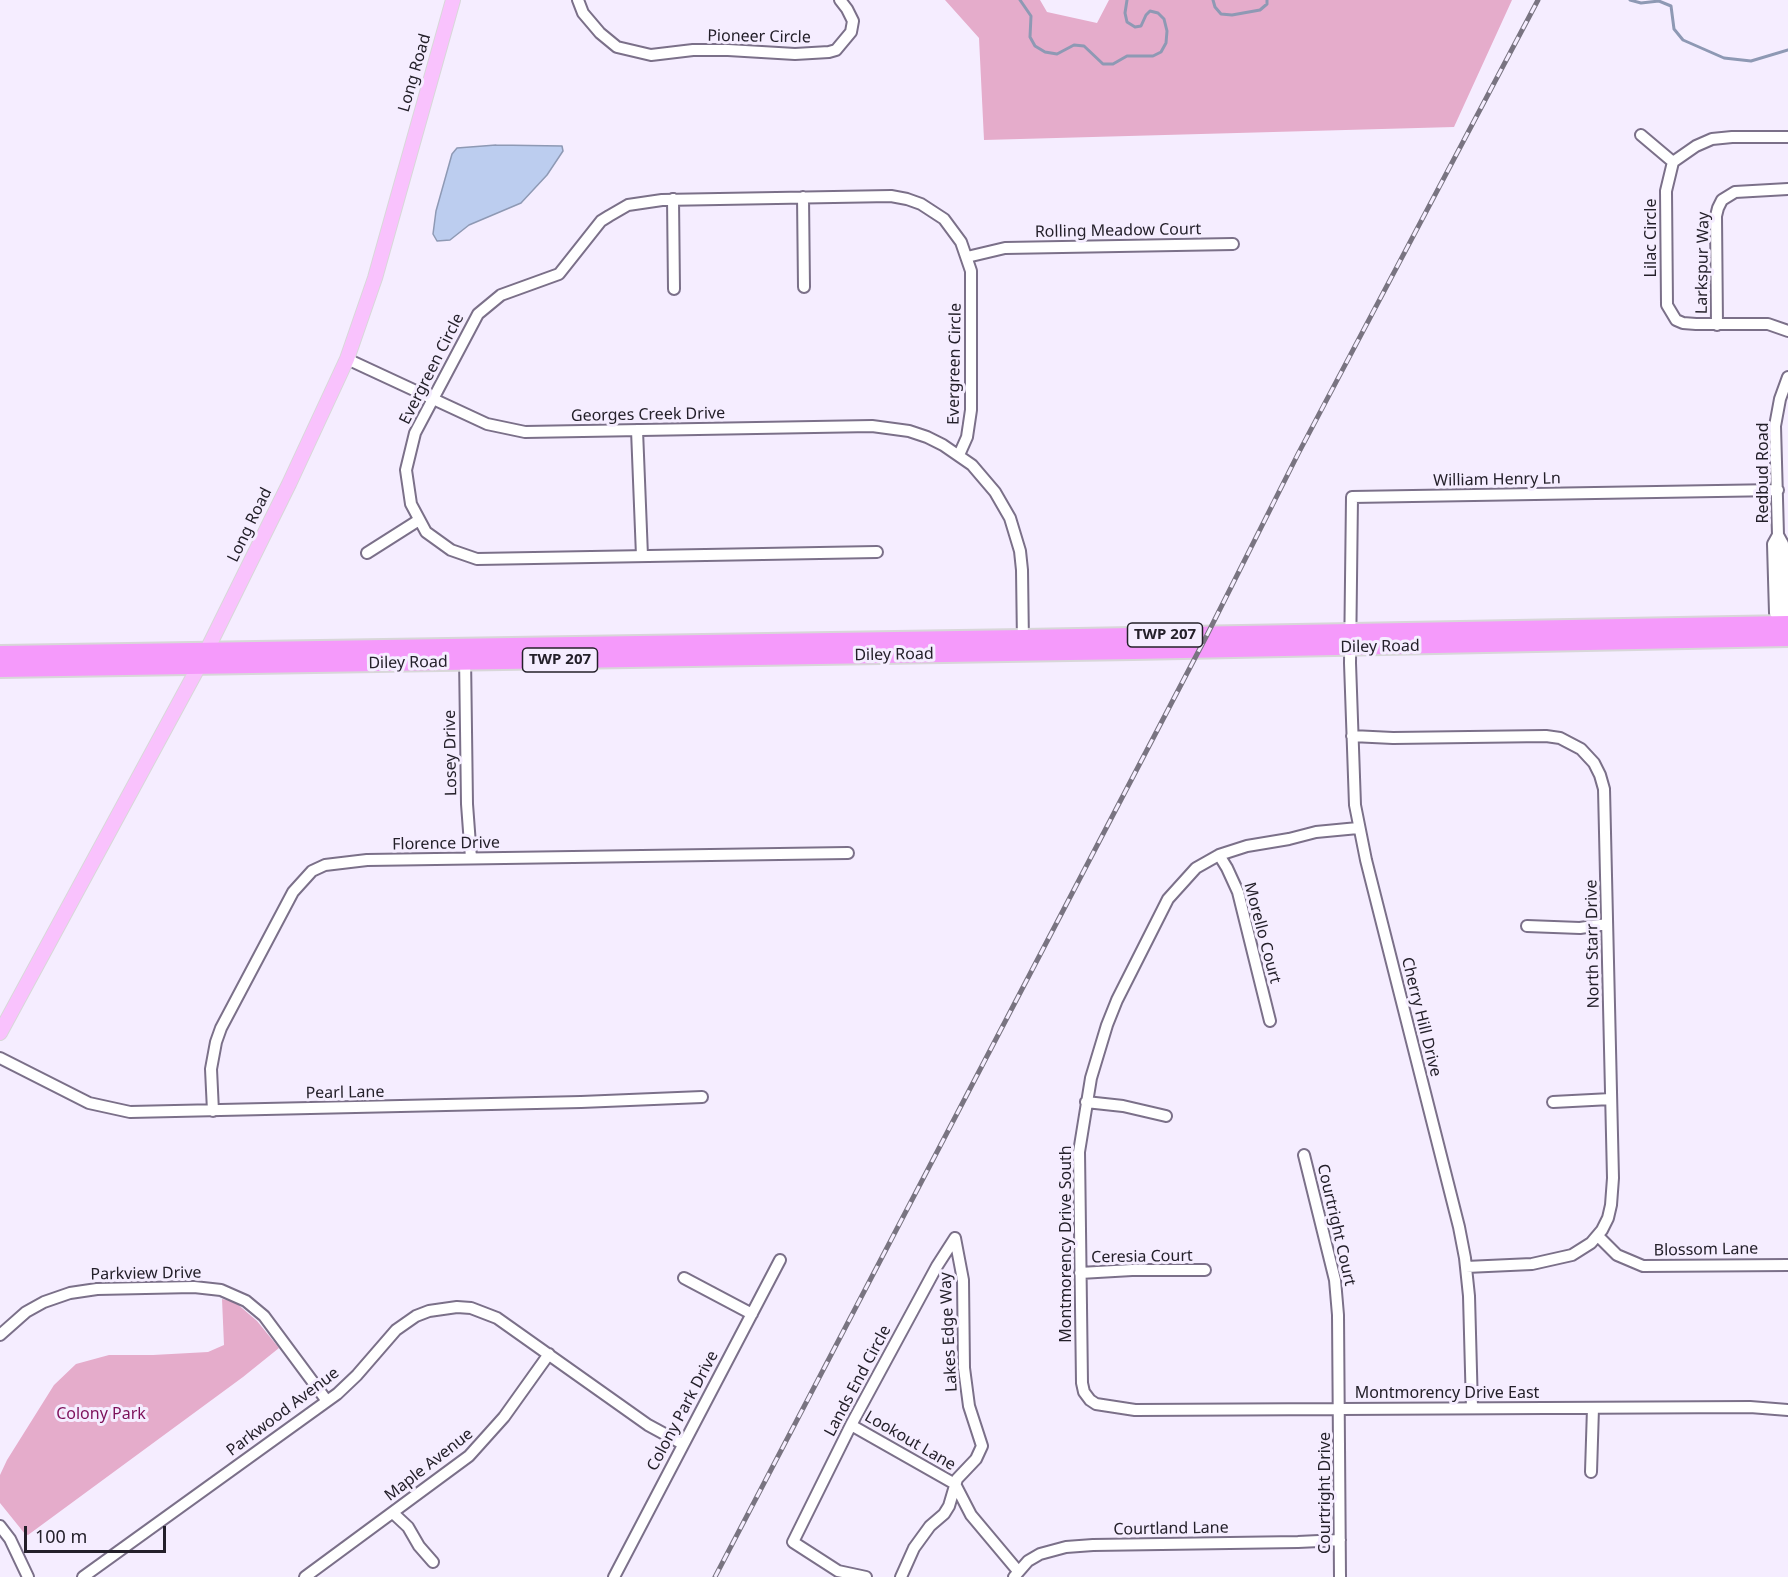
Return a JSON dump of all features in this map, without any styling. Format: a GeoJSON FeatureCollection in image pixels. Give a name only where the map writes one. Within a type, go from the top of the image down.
{"type":"FeatureCollection","features":[{"type":"Feature","properties":{"kind":"highway","name":"Diley Road"},"geometry":{"type":"LineString","coordinates":[[0,654],[206,651],[465,654],[1351,640],[1784,629]]}},
{"type":"Feature","properties":{"kind":"highway","name":"Diley Road"},"geometry":{"type":"LineString","coordinates":[[0,669],[199,666],[465,654]]}},
{"type":"Feature","properties":{"kind":"main road","name":"Long Road"},"geometry":{"type":"LineString","coordinates":[[0,1033],[199,666],[289,484],[346,359],[375,278],[453,0]]}},
{"type":"Feature","properties":{"kind":"street","name":"Pioneer Circle"},"geometry":{"type":"LineString","coordinates":[[578,0],[583,13],[600,33],[617,46],[632,52],[651,55],[693,50],[795,54],[836,50],[851,32],[853,21],[840,0]]}},
{"type":"Feature","properties":{"kind":"street"},"geometry":{"type":"LineString","coordinates":[[1641,135],[1673,162],[1682,154],[1712,139],[1788,137]]}},
{"type":"Feature","properties":{"kind":"street","name":"Lilac Circle"},"geometry":{"type":"LineString","coordinates":[[1673,162],[1666,191],[1667,306],[1676,320],[1683,323],[1768,324],[1788,331]]}},
{"type":"Feature","properties":{"kind":"street","name":"Larkspur Way"},"geometry":{"type":"LineString","coordinates":[[1716,324],[1716,216],[1722,200],[1735,192],[1788,189]]}},
{"type":"Feature","properties":{"kind":"street","name":"Evergreen Circle"},"geometry":{"type":"LineString","coordinates":[[877,552],[477,559],[451,550],[426,532],[411,504],[406,470],[415,433],[478,314],[501,296],[559,274],[601,221],[609,216],[628,205],[673,199],[891,196],[921,204],[944,219],[961,242],[967,256],[971,283],[971,410],[967,437],[959,455]]}},
{"type":"Feature","properties":{"kind":"street"},"geometry":{"type":"LineString","coordinates":[[803,197],[804,286]]}},
{"type":"Feature","properties":{"kind":"street"},"geometry":{"type":"LineString","coordinates":[[673,199],[674,289]]}},
{"type":"Feature","properties":{"kind":"street","name":"Rolling Meadow Court"},"geometry":{"type":"LineString","coordinates":[[967,256],[1005,248],[1233,244]]}},
{"type":"Feature","properties":{"kind":"street","name":"Georges Creek Drive"},"geometry":{"type":"LineString","coordinates":[[346,359],[487,424],[525,432],[891,427],[927,437],[959,455]]}},
{"type":"Feature","properties":{"kind":"street","name":"Redbud Road"},"geometry":{"type":"LineString","coordinates":[[1784,629],[1775,613],[1773,544],[1778,535],[1776,426],[1780,399],[1788,376]]}},
{"type":"Feature","properties":{"kind":"street"},"geometry":{"type":"LineString","coordinates":[[637,430],[642,556]]}},
{"type":"Feature","properties":{"kind":"street"},"geometry":{"type":"LineString","coordinates":[[959,455],[985,478],[1010,518],[1020,551],[1023,646]]}},
{"type":"Feature","properties":{"kind":"street","name":"William Henry Ln"},"geometry":{"type":"LineString","coordinates":[[1351,640],[1352,497],[1778,490]]}},
{"type":"Feature","properties":{"kind":"street"},"geometry":{"type":"LineString","coordinates":[[367,553],[420,520]]}},
{"type":"Feature","properties":{"kind":"street","name":"Cherry Hill Drive"},"geometry":{"type":"LineString","coordinates":[[1351,640],[1354,805],[1459,1227],[1466,1267],[1472,1408]]}},
{"type":"Feature","properties":{"kind":"street","name":"Losey Drive"},"geometry":{"type":"LineString","coordinates":[[465,654],[467,804],[471,858]]}},
{"type":"Feature","properties":{"kind":"street","name":"North Starr Drive"},"geometry":{"type":"LineString","coordinates":[[1352,736],[1393,738],[1546,736],[1560,738],[1581,749],[1594,763],[1604,789],[1613,1191],[1608,1218],[1598,1236]]}},
{"type":"Feature","properties":{"kind":"street","name":"Montmorency Drive South"},"geometry":{"type":"LineString","coordinates":[[1107,1406],[1090,1400],[1082,1383],[1079,1152],[1086,1102],[1098,1052],[1117,1000],[1168,899],[1196,868],[1219,855],[1247,846],[1316,832],[1358,828]]}},
{"type":"Feature","properties":{"kind":"street","name":"Florence Drive"},"geometry":{"type":"LineString","coordinates":[[213,1111],[211,1069],[221,1028],[283,910],[302,881],[312,871],[325,865],[339,862],[471,858],[848,853]]}},
{"type":"Feature","properties":{"kind":"street","name":"Morello Court"},"geometry":{"type":"LineString","coordinates":[[1219,855],[1238,892],[1270,1021]]}},
{"type":"Feature","properties":{"kind":"street"},"geometry":{"type":"LineString","coordinates":[[1527,926],[1580,928],[1607,924]]}},
{"type":"Feature","properties":{"kind":"street","name":"Pearl Lane"},"geometry":{"type":"LineString","coordinates":[[0,1058],[68,1094],[102,1108],[130,1112],[581,1102],[702,1096]]}},
{"type":"Feature","properties":{"kind":"street"},"geometry":{"type":"LineString","coordinates":[[1553,1102],[1611,1099]]}},
{"type":"Feature","properties":{"kind":"street"},"geometry":{"type":"LineString","coordinates":[[1086,1102],[1111,1104],[1166,1116]]}},
{"type":"Feature","properties":{"kind":"street","name":"Courtright Court"},"geometry":{"type":"LineString","coordinates":[[1304,1155],[1335,1280],[1338,1315],[1339,1409]]}},
{"type":"Feature","properties":{"kind":"street"},"geometry":{"type":"LineString","coordinates":[[1466,1267],[1532,1264],[1554,1260],[1584,1248],[1598,1236]]}},
{"type":"Feature","properties":{"kind":"street","name":"Blossom Lane"},"geometry":{"type":"LineString","coordinates":[[1598,1236],[1617,1255],[1642,1266],[1788,1265]]}},
{"type":"Feature","properties":{"kind":"street","name":"Lands End Circle"},"geometry":{"type":"LineString","coordinates":[[866,1577],[838,1570],[793,1542],[851,1425],[936,1266],[955,1238]]}},
{"type":"Feature","properties":{"kind":"street","name":"Lakes Edge Way"},"geometry":{"type":"LineString","coordinates":[[902,1577],[921,1536],[949,1506],[957,1479],[976,1459],[982,1446],[969,1406],[964,1368],[963,1280],[955,1238]]}},
{"type":"Feature","properties":{"kind":"street","name":"Colony Park Drive"},"geometry":{"type":"LineString","coordinates":[[614,1577],[780,1260]]}},
{"type":"Feature","properties":{"kind":"street","name":"Ceresia Court"},"geometry":{"type":"LineString","coordinates":[[1080,1273],[1123,1270],[1205,1270]]}},
{"type":"Feature","properties":{"kind":"street"},"geometry":{"type":"LineString","coordinates":[[684,1278],[752,1314]]}},
{"type":"Feature","properties":{"kind":"street","name":"Parkview Drive"},"geometry":{"type":"LineString","coordinates":[[0,1335],[26,1312],[44,1302],[70,1293],[194,1287],[221,1290],[246,1300],[264,1316],[327,1401]]}},
{"type":"Feature","properties":{"kind":"street","name":"Parkwood Avenue"},"geometry":{"type":"LineString","coordinates":[[83,1577],[327,1401],[357,1375],[396,1330],[416,1316],[429,1311],[457,1307],[484,1312],[509,1326],[648,1425],[683,1444]]}},
{"type":"Feature","properties":{"kind":"street","name":"Maple Avenue"},"geometry":{"type":"LineString","coordinates":[[305,1577],[455,1467],[485,1440],[549,1354]]}},
{"type":"Feature","properties":{"kind":"street","name":"Montmorency Drive East"},"geometry":{"type":"LineString","coordinates":[[1107,1406],[1135,1410],[1750,1407],[1788,1410]]}},
{"type":"Feature","properties":{"kind":"street"},"geometry":{"type":"LineString","coordinates":[[1591,1472],[1593,1408]]}},
{"type":"Feature","properties":{"kind":"street","name":"Courtright Drive"},"geometry":{"type":"LineString","coordinates":[[1339,1409],[1340,1577]]}},
{"type":"Feature","properties":{"kind":"street","name":"Lookout Lane"},"geometry":{"type":"LineString","coordinates":[[851,1425],[955,1484],[971,1515],[1016,1574]]}},
{"type":"Feature","properties":{"kind":"street"},"geometry":{"type":"LineString","coordinates":[[393,1512],[408,1527],[419,1546],[433,1562]]}},
{"type":"Feature","properties":{"kind":"street"},"geometry":{"type":"LineString","coordinates":[[0,1526],[10,1539],[28,1577]]}},
{"type":"Feature","properties":{"kind":"street","name":"Courtland Lane"},"geometry":{"type":"LineString","coordinates":[[1016,1574],[1028,1561],[1040,1554],[1066,1547],[1340,1540]]}},
{"type":"Feature","properties":{"kind":"green space"},"geometry":{"type":"Polygon","coordinates":[[[945,0],[1040,0],[1047,12],[1097,23],[1109,0],[1512,0],[1454,127],[984,140],[979,38],[945,0]]]}},
{"type":"Feature","properties":{"kind":"green space","name":"Colony Park"},"geometry":{"type":"Polygon","coordinates":[[[222,1299],[235,1302],[257,1321],[279,1348],[28,1535],[25,1534],[0,1503],[0,1475],[54,1385],[76,1364],[109,1355],[208,1352],[224,1345],[222,1299]]]}},
{"type":"Feature","properties":{"kind":"water"},"geometry":{"type":"Polygon","coordinates":[[[496,145],[562,146],[563,151],[547,175],[521,203],[469,225],[450,240],[437,241],[433,234],[436,211],[452,154],[457,148],[496,145]]]}},
{"type":"Feature","properties":{"kind":"waterway"},"geometry":{"type":"LineString","coordinates":[[1020,0],[1031,16],[1030,37],[1035,46],[1045,52],[1057,54],[1074,45],[1084,46],[1103,64],[1113,64],[1127,56],[1153,56],[1161,52],[1166,43],[1167,31],[1164,19],[1158,13],[1150,11],[1141,26],[1135,27],[1127,22],[1125,13],[1127,0]]}},
{"type":"Feature","properties":{"kind":"waterway"},"geometry":{"type":"LineString","coordinates":[[1213,0],[1221,14],[1232,15],[1260,10],[1267,4],[1267,0]]}},
{"type":"Feature","properties":{"kind":"waterway"},"geometry":{"type":"LineString","coordinates":[[1630,0],[1641,3],[1659,1],[1671,6],[1674,29],[1683,40],[1724,58],[1751,61],[1788,50]]}},
{"type":"Feature","properties":{"kind":"railway"},"geometry":{"type":"LineString","coordinates":[[715,1577],[1207,635],[1298,454],[1538,0]]}}]}
